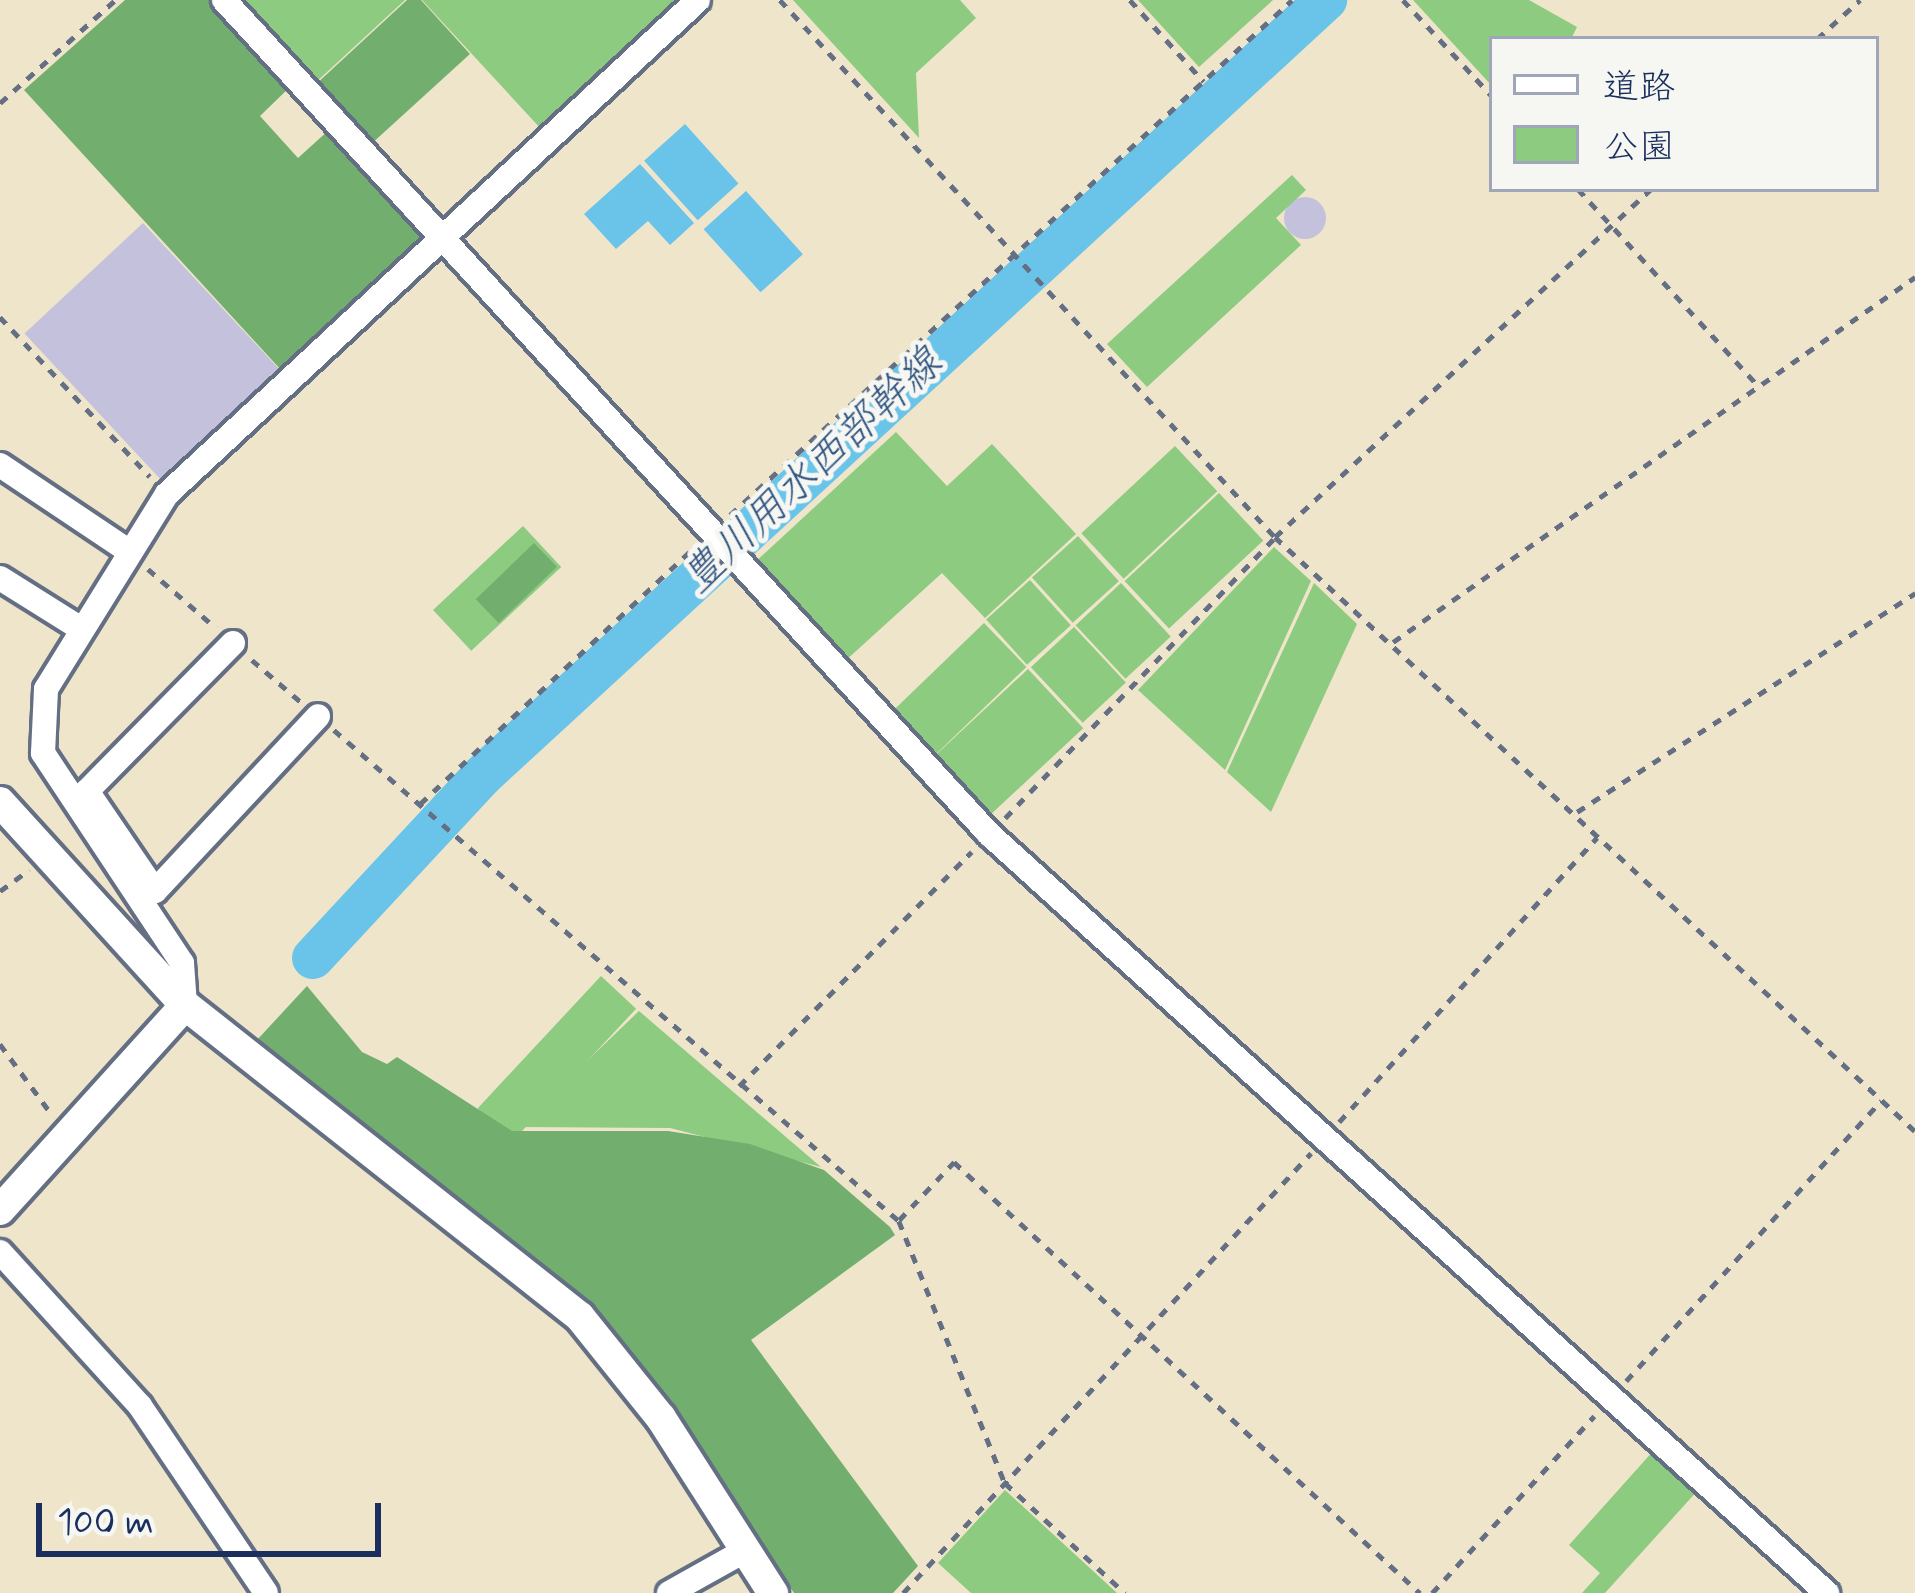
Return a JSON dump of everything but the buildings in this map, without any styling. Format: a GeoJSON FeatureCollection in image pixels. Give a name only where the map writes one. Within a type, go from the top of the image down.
{"type":"FeatureCollection","features":[{"type":"Feature","properties":{"kind":"street"},"geometry":{"type":"LineString","coordinates":[[224,0],[989,834],[1827,1593]]}},
{"type":"Feature","properties":{"kind":"street"},"geometry":{"type":"LineString","coordinates":[[185,1005],[173,947],[43,753],[39,713],[78,627],[167,494],[698,0]]}},
{"type":"Feature","properties":{"kind":"street"},"geometry":{"type":"LineString","coordinates":[[0,466],[127,550]]}},
{"type":"Feature","properties":{"kind":"street"},"geometry":{"type":"LineString","coordinates":[[0,578],[78,627]]}},
{"type":"Feature","properties":{"kind":"street"},"geometry":{"type":"LineString","coordinates":[[232,643],[87,791],[155,891],[318,716]]}},
{"type":"Feature","properties":{"kind":"street"},"geometry":{"type":"LineString","coordinates":[[0,802],[185,1005],[580,1317],[773,1593]]}},
{"type":"Feature","properties":{"kind":"street"},"geometry":{"type":"LineString","coordinates":[[0,1210],[185,1005]]}},
{"type":"Feature","properties":{"kind":"street"},"geometry":{"type":"LineString","coordinates":[[0,1252],[140,1406],[266,1593]]}},
{"type":"Feature","properties":{"kind":"street"},"geometry":{"type":"LineString","coordinates":[[669,1593],[746,1550]]}},
{"type":"Feature","properties":{"kind":"path"},"geometry":{"type":"LineString","coordinates":[[0,103],[115,0]]}},
{"type":"Feature","properties":{"kind":"path"},"geometry":{"type":"LineString","coordinates":[[779,0],[1275,538],[1915,1132]]}},
{"type":"Feature","properties":{"kind":"path"},"geometry":{"type":"LineString","coordinates":[[1130,0],[1204,82]]}},
{"type":"Feature","properties":{"kind":"path"},"geometry":{"type":"LineString","coordinates":[[420,804],[1292,0]]}},
{"type":"Feature","properties":{"kind":"path"},"geometry":{"type":"LineString","coordinates":[[1403,0],[1489,93]]}},
{"type":"Feature","properties":{"kind":"path"},"geometry":{"type":"LineString","coordinates":[[1820,36],[1860,0]]}},
{"type":"Feature","properties":{"kind":"path"},"geometry":{"type":"LineString","coordinates":[[1581,192],[1756,383]]}},
{"type":"Feature","properties":{"kind":"path"},"geometry":{"type":"LineString","coordinates":[[739,1086],[1275,538],[1649,192]]}},
{"type":"Feature","properties":{"kind":"path"},"geometry":{"type":"LineString","coordinates":[[1392,643],[1756,383],[1915,278]]}},
{"type":"Feature","properties":{"kind":"path"},"geometry":{"type":"LineString","coordinates":[[0,317],[167,494]]}},
{"type":"Feature","properties":{"kind":"path"},"geometry":{"type":"LineString","coordinates":[[127,550],[898,1221],[1005,1483],[1125,1593]]}},
{"type":"Feature","properties":{"kind":"path"},"geometry":{"type":"LineString","coordinates":[[1575,813],[1915,593]]}},
{"type":"Feature","properties":{"kind":"path"},"geometry":{"type":"LineString","coordinates":[[903,1593],[1598,835]]}},
{"type":"Feature","properties":{"kind":"path"},"geometry":{"type":"LineString","coordinates":[[0,891],[48,856]]}},
{"type":"Feature","properties":{"kind":"path"},"geometry":{"type":"LineString","coordinates":[[0,1045],[68,1136]]}},
{"type":"Feature","properties":{"kind":"path"},"geometry":{"type":"LineString","coordinates":[[1432,1593],[1881,1101]]}},
{"type":"Feature","properties":{"kind":"path"},"geometry":{"type":"LineString","coordinates":[[898,1221],[954,1162],[1420,1593]]}},
{"type":"Feature","properties":{"kind":"shaded area"},"geometry":{"type":"Polygon","coordinates":[[[1305,197],[1320,203],[1326,218],[1320,233],[1305,239],[1290,233],[1284,218],[1290,203],[1305,197]]]}},
{"type":"Feature","properties":{"kind":"shaded area"},"geometry":{"type":"Polygon","coordinates":[[[143,223],[282,372],[164,483],[25,333],[143,223]]]}},
{"type":"Feature","properties":{"kind":"green space"},"geometry":{"type":"Polygon","coordinates":[[[125,0],[212,0],[291,86],[260,116],[298,158],[330,129],[428,236],[282,371],[24,90],[125,0]]]}},
{"type":"Feature","properties":{"kind":"green space"},"geometry":{"type":"Polygon","coordinates":[[[235,0],[405,0],[313,85],[235,0]]]}},
{"type":"Feature","properties":{"kind":"green space"},"geometry":{"type":"Polygon","coordinates":[[[407,0],[421,0],[470,54],[369,146],[314,86],[407,0]]]}},
{"type":"Feature","properties":{"kind":"green space"},"geometry":{"type":"Polygon","coordinates":[[[422,0],[684,0],[542,130],[422,0]]]}},
{"type":"Feature","properties":{"kind":"green space"},"geometry":{"type":"Polygon","coordinates":[[[793,0],[960,0],[976,18],[916,73],[919,138],[793,0]]]}},
{"type":"Feature","properties":{"kind":"green space"},"geometry":{"type":"Polygon","coordinates":[[[1138,0],[1273,0],[1199,67],[1138,0]]]}},
{"type":"Feature","properties":{"kind":"green space"},"geometry":{"type":"Polygon","coordinates":[[[1413,0],[1529,0],[1577,27],[1572,36],[1489,36],[1489,83],[1413,0]]]}},
{"type":"Feature","properties":{"kind":"green space"},"geometry":{"type":"Polygon","coordinates":[[[1292,175],[1306,190],[1276,218],[1301,245],[1147,387],[1107,344],[1292,175]]]}},
{"type":"Feature","properties":{"kind":"green space"},"geometry":{"type":"Polygon","coordinates":[[[896,432],[947,486],[992,444],[1076,534],[985,618],[942,573],[844,662],[753,564],[896,432]]]}},
{"type":"Feature","properties":{"kind":"green space"},"geometry":{"type":"Polygon","coordinates":[[[1175,446],[1217,491],[1124,579],[1081,533],[1175,446]]]}},
{"type":"Feature","properties":{"kind":"green space"},"geometry":{"type":"Polygon","coordinates":[[[1219,493],[1263,541],[1169,629],[1125,581],[1219,493]]]}},
{"type":"Feature","properties":{"kind":"green space"},"geometry":{"type":"Polygon","coordinates":[[[523,526],[561,567],[471,651],[433,610],[523,526]]]}},
{"type":"Feature","properties":{"kind":"green space"},"geometry":{"type":"Polygon","coordinates":[[[1078,536],[1119,581],[1073,623],[1032,577],[1078,536]]]}},
{"type":"Feature","properties":{"kind":"green space"},"geometry":{"type":"Polygon","coordinates":[[[534,543],[557,567],[499,623],[476,599],[534,543]]]}},
{"type":"Feature","properties":{"kind":"green space"},"geometry":{"type":"Polygon","coordinates":[[[1274,547],[1311,581],[1225,770],[1138,690],[1274,547]]]}},
{"type":"Feature","properties":{"kind":"green space"},"geometry":{"type":"Polygon","coordinates":[[[1030,580],[1071,625],[1027,665],[986,619],[1030,580]]]}},
{"type":"Feature","properties":{"kind":"green space"},"geometry":{"type":"Polygon","coordinates":[[[1121,583],[1171,636],[1125,679],[1076,625],[1121,583]]]}},
{"type":"Feature","properties":{"kind":"green space"},"geometry":{"type":"Polygon","coordinates":[[[1314,583],[1357,624],[1271,812],[1227,772],[1314,583]]]}},
{"type":"Feature","properties":{"kind":"green space"},"geometry":{"type":"Polygon","coordinates":[[[984,623],[1026,667],[934,756],[891,713],[984,623]]]}},
{"type":"Feature","properties":{"kind":"green space"},"geometry":{"type":"Polygon","coordinates":[[[1074,627],[1126,683],[1083,723],[1031,667],[1074,627]]]}},
{"type":"Feature","properties":{"kind":"green space"},"geometry":{"type":"Polygon","coordinates":[[[1028,669],[1083,728],[987,818],[932,758],[1028,669]]]}},
{"type":"Feature","properties":{"kind":"green space"},"geometry":{"type":"Polygon","coordinates":[[[601,976],[636,1009],[513,1141],[478,1108],[601,976]]]}},
{"type":"Feature","properties":{"kind":"green space"},"geometry":{"type":"Polygon","coordinates":[[[307,986],[362,1052],[387,1064],[397,1057],[512,1131],[668,1131],[750,1144],[824,1170],[890,1227],[895,1235],[751,1340],[918,1566],[893,1593],[794,1593],[601,1314],[257,1040],[307,986]]]}},
{"type":"Feature","properties":{"kind":"green space"},"geometry":{"type":"Polygon","coordinates":[[[639,1011],[821,1167],[670,1128],[518,1127],[639,1011]]]}},
{"type":"Feature","properties":{"kind":"green space"},"geometry":{"type":"Polygon","coordinates":[[[1655,1449],[1699,1489],[1605,1593],[1582,1593],[1600,1573],[1569,1545],[1655,1449]]]}},
{"type":"Feature","properties":{"kind":"green space"},"geometry":{"type":"Polygon","coordinates":[[[1005,1490],[1117,1593],[971,1593],[938,1563],[1005,1490]]]}},
{"type":"Feature","properties":{"kind":"water"},"geometry":{"type":"Polygon","coordinates":[[[685,124],[739,183],[698,220],[644,161],[685,124]]]}},
{"type":"Feature","properties":{"kind":"water"},"geometry":{"type":"Polygon","coordinates":[[[640,164],[694,223],[670,245],[648,221],[616,249],[584,214],[640,164]]]}},
{"type":"Feature","properties":{"kind":"water"},"geometry":{"type":"Polygon","coordinates":[[[746,191],[803,254],[761,292],[704,229],[746,191]]]}},
{"type":"Feature","properties":{"kind":"waterway","name":"豊川用水西部幹線"},"geometry":{"type":"LineString","coordinates":[[313,958],[482,776],[1326,0]]}}]}
